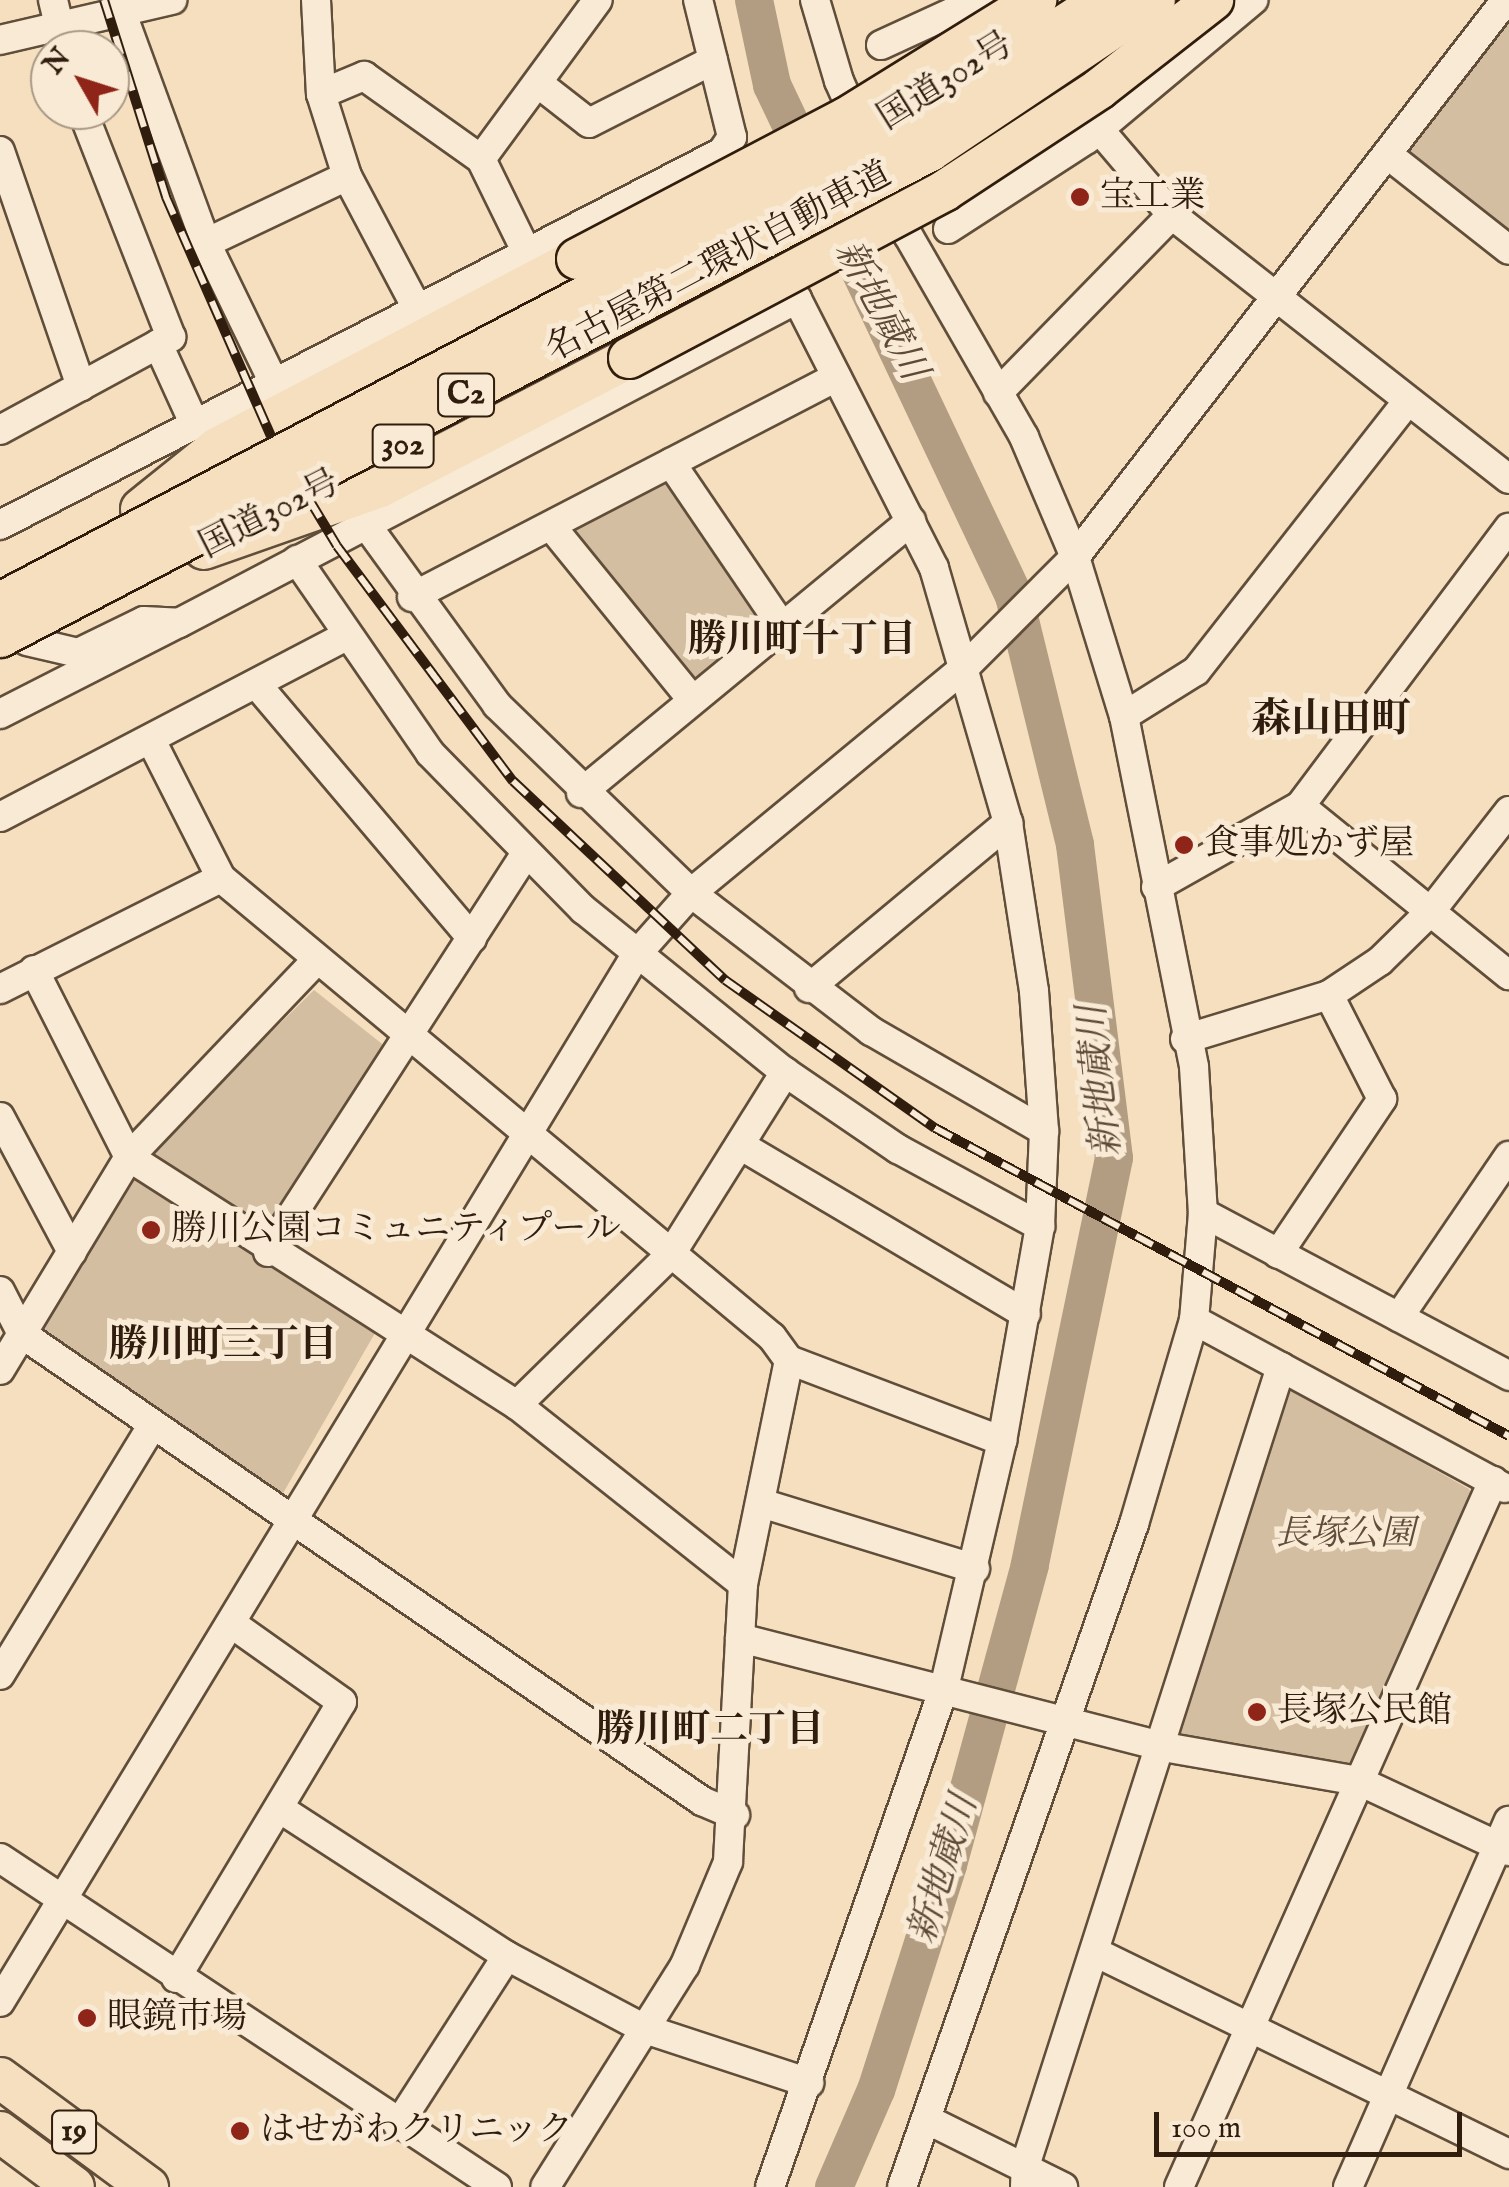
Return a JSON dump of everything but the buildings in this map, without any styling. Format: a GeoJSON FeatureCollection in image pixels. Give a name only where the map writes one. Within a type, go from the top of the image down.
{"type":"FeatureCollection","features":[{"type":"Feature","properties":{"kind":"highway","name":"名古屋第二環状自動車道"},"geometry":{"type":"LineString","coordinates":[[0,604],[906,128],[1103,0]]}},
{"type":"Feature","properties":{"kind":"highway","name":"名古屋第二環状自動車道"},"geometry":{"type":"LineString","coordinates":[[9,644],[930,151],[1155,0]]}},
{"type":"Feature","properties":{"kind":"highway","name":"国道302号"},"geometry":{"type":"LineString","coordinates":[[0,583],[856,137],[1055,5]]}},
{"type":"Feature","properties":{"kind":"highway"},"geometry":{"type":"LineString","coordinates":[[141,509],[217,448],[1055,5]]}},
{"type":"Feature","properties":{"kind":"highway"},"geometry":{"type":"LineString","coordinates":[[204,549],[380,487],[630,358],[944,191],[1210,19]]}},
{"type":"Feature","properties":{"kind":"highway","name":"国道302号"},"geometry":{"type":"LineString","coordinates":[[9,644],[204,549],[650,317],[687,286],[730,216],[762,186]]}},
{"type":"Feature","properties":{"kind":"highway","name":"19"},"geometry":{"type":"LineString","coordinates":[[0,2078],[148,2187]]}},
{"type":"Feature","properties":{"kind":"highway","name":"19"},"geometry":{"type":"LineString","coordinates":[[0,2132],[74,2187]]}},
{"type":"Feature","properties":{"kind":"street"},"geometry":{"type":"LineString","coordinates":[[0,40],[118,5],[172,0]]}},
{"type":"Feature","properties":{"kind":"street"},"geometry":{"type":"LineString","coordinates":[[316,0],[321,94],[347,176],[418,310]]}},
{"type":"Feature","properties":{"kind":"street"},"geometry":{"type":"LineString","coordinates":[[481,159],[598,0]]}},
{"type":"Feature","properties":{"kind":"street"},"geometry":{"type":"LineString","coordinates":[[0,525],[729,146],[698,0]]}},
{"type":"Feature","properties":{"kind":"street"},"geometry":{"type":"LineString","coordinates":[[815,0],[856,137],[932,284],[998,393],[1075,557],[1124,716],[1185,1040],[1194,1066],[1203,1213],[1194,1320],[1134,1524],[1053,1718],[928,2120],[902,2187]]}},
{"type":"Feature","properties":{"kind":"street"},"geometry":{"type":"LineString","coordinates":[[881,45],[978,0]]}},
{"type":"Feature","properties":{"kind":"street"},"geometry":{"type":"LineString","coordinates":[[948,229],[1098,128],[1210,19],[1252,0]]}},
{"type":"Feature","properties":{"kind":"street"},"geometry":{"type":"LineString","coordinates":[[0,2002],[636,955],[692,893],[973,659],[1075,557],[1506,0]]}},
{"type":"Feature","properties":{"kind":"street"},"geometry":{"type":"LineString","coordinates":[[118,5],[206,244],[274,383]]}},
{"type":"Feature","properties":{"kind":"street"},"geometry":{"type":"LineString","coordinates":[[1055,5],[1210,19]]}},
{"type":"Feature","properties":{"kind":"street"},"geometry":{"type":"LineString","coordinates":[[539,84],[589,123],[713,60]]}},
{"type":"Feature","properties":{"kind":"street"},"geometry":{"type":"LineString","coordinates":[[321,94],[364,76],[481,159],[527,253]]}},
{"type":"Feature","properties":{"kind":"street"},"geometry":{"type":"LineString","coordinates":[[1098,128],[1172,215],[1509,479]]}},
{"type":"Feature","properties":{"kind":"street"},"geometry":{"type":"LineString","coordinates":[[0,430],[171,337],[90,130]]}},
{"type":"Feature","properties":{"kind":"street"},"geometry":{"type":"LineString","coordinates":[[0,151],[81,386]]}},
{"type":"Feature","properties":{"kind":"street"},"geometry":{"type":"LineString","coordinates":[[1387,154],[1509,250]]}},
{"type":"Feature","properties":{"kind":"street"},"geometry":{"type":"LineString","coordinates":[[206,244],[347,176]]}},
{"type":"Feature","properties":{"kind":"street"},"geometry":{"type":"LineString","coordinates":[[606,212],[683,229]]}},
{"type":"Feature","properties":{"kind":"street"},"geometry":{"type":"LineString","coordinates":[[998,393],[1172,215]]}},
{"type":"Feature","properties":{"kind":"street"},"geometry":{"type":"LineString","coordinates":[[0,714],[797,299],[911,520],[973,659],[1008,823],[1034,991],[1044,1131],[1040,1226],[1026,1314],[952,1690],[770,2187]]}},
{"type":"Feature","properties":{"kind":"street"},"geometry":{"type":"LineString","coordinates":[[158,344],[194,424]]}},
{"type":"Feature","properties":{"kind":"street"},"geometry":{"type":"LineString","coordinates":[[412,596],[836,377]]}},
{"type":"Feature","properties":{"kind":"street"},"geometry":{"type":"LineString","coordinates":[[1124,716],[1196,671],[1408,402]]}},
{"type":"Feature","properties":{"kind":"street"},"geometry":{"type":"LineString","coordinates":[[671,463],[781,626]]}},
{"type":"Feature","properties":{"kind":"street"},"geometry":{"type":"LineString","coordinates":[[0,546],[23,532],[40,504]]}},
{"type":"Feature","properties":{"kind":"street"},"geometry":{"type":"LineString","coordinates":[[581,793],[911,520]]}},
{"type":"Feature","properties":{"kind":"street"},"geometry":{"type":"LineString","coordinates":[[365,523],[412,596],[497,705],[581,793],[692,893],[809,988],[1044,1131]]}},
{"type":"Feature","properties":{"kind":"street"},"geometry":{"type":"LineString","coordinates":[[551,526],[692,698]]}},
{"type":"Feature","properties":{"kind":"street"},"geometry":{"type":"LineString","coordinates":[[1156,887],[1300,806],[1509,528]]}},
{"type":"Feature","properties":{"kind":"street"},"geometry":{"type":"LineString","coordinates":[[298,560],[345,637],[430,753],[524,856],[636,955],[785,1072],[898,1149],[1040,1226]]}},
{"type":"Feature","properties":{"kind":"street"},"geometry":{"type":"LineString","coordinates":[[9,644],[78,653],[144,621],[179,624]]}},
{"type":"Feature","properties":{"kind":"street"},"geometry":{"type":"LineString","coordinates":[[0,817],[258,686],[345,637]]}},
{"type":"Feature","properties":{"kind":"street"},"geometry":{"type":"LineString","coordinates":[[258,686],[472,938]]}},
{"type":"Feature","properties":{"kind":"street"},"geometry":{"type":"LineString","coordinates":[[151,740],[220,878],[315,962],[671,1254],[789,1360],[1002,1441]]}},
{"type":"Feature","properties":{"kind":"street"},"geometry":{"type":"LineString","coordinates":[[1300,806],[1509,975]]}},
{"type":"Feature","properties":{"kind":"street"},"geometry":{"type":"LineString","coordinates":[[1185,1040],[1329,995],[1380,961],[1431,911],[1509,811]]}},
{"type":"Feature","properties":{"kind":"street"},"geometry":{"type":"LineString","coordinates":[[809,988],[1008,823]]}},
{"type":"Feature","properties":{"kind":"street"},"geometry":{"type":"LineString","coordinates":[[268,1252],[411,1040],[524,856]]}},
{"type":"Feature","properties":{"kind":"street"},"geometry":{"type":"LineString","coordinates":[[0,988],[220,878]]}},
{"type":"Feature","properties":{"kind":"street"},"geometry":{"type":"LineString","coordinates":[[0,1370],[130,1157],[315,962]]}},
{"type":"Feature","properties":{"kind":"street"},"geometry":{"type":"LineString","coordinates":[[34,970],[130,1157],[404,1340],[517,1406],[743,1584]]}},
{"type":"Feature","properties":{"kind":"street"},"geometry":{"type":"LineString","coordinates":[[1278,1254],[1382,1100],[1329,995]]}},
{"type":"Feature","properties":{"kind":"street"},"geometry":{"type":"LineString","coordinates":[[517,1406],[671,1254],[785,1072]]}},
{"type":"Feature","properties":{"kind":"street"},"geometry":{"type":"LineString","coordinates":[[0,1117],[72,1252]]}},
{"type":"Feature","properties":{"kind":"street"},"geometry":{"type":"LineString","coordinates":[[740,1145],[1026,1314]]}},
{"type":"Feature","properties":{"kind":"street"},"geometry":{"type":"LineString","coordinates":[[1399,1318],[1509,1156]]}},
{"type":"Feature","properties":{"kind":"street"},"geometry":{"type":"LineString","coordinates":[[1203,1213],[1509,1376]]}},
{"type":"Feature","properties":{"kind":"street"},"geometry":{"type":"LineString","coordinates":[[0,1291],[22,1334],[702,1801],[735,1815]]}},
{"type":"Feature","properties":{"kind":"street"},"geometry":{"type":"LineString","coordinates":[[1179,2187],[1359,1782],[1501,1485],[1194,1320]]}},
{"type":"Feature","properties":{"kind":"street"},"geometry":{"type":"LineString","coordinates":[[546,2187],[645,2029],[709,1915],[735,1815],[743,1584],[789,1360]]}},
{"type":"Feature","properties":{"kind":"street"},"geometry":{"type":"LineString","coordinates":[[1026,2175],[1281,1367]]}},
{"type":"Feature","properties":{"kind":"street"},"geometry":{"type":"LineString","coordinates":[[0,1674],[152,1426]]}},
{"type":"Feature","properties":{"kind":"street"},"geometry":{"type":"LineString","coordinates":[[760,1503],[975,1569]]}},
{"type":"Feature","properties":{"kind":"street"},"geometry":{"type":"LineString","coordinates":[[176,1978],[342,1702],[232,1623]]}},
{"type":"Feature","properties":{"kind":"street"},"geometry":{"type":"LineString","coordinates":[[740,1638],[1164,1747],[1359,1782],[1505,1839],[1348,2187]]}},
{"type":"Feature","properties":{"kind":"street"},"geometry":{"type":"LineString","coordinates":[[280,1808],[507,1956],[645,2029],[809,2083]]}},
{"type":"Feature","properties":{"kind":"street"},"geometry":{"type":"LineString","coordinates":[[0,1858],[59,1903],[497,2187]]}},
{"type":"Feature","properties":{"kind":"street"},"geometry":{"type":"LineString","coordinates":[[1095,1952],[1509,2154]]}},
{"type":"Feature","properties":{"kind":"street"},"geometry":{"type":"LineString","coordinates":[[398,2124],[507,1956]]}},
{"type":"Feature","properties":{"kind":"street"},"geometry":{"type":"LineString","coordinates":[[928,2120],[1026,2175],[1063,2187]]}},
{"type":"Feature","properties":{"kind":"green space"},"geometry":{"type":"Polygon","coordinates":[[[1509,20],[1509,238],[1404,153],[1509,20]]]}},
{"type":"Feature","properties":{"kind":"green space"},"geometry":{"type":"Polygon","coordinates":[[[660,480],[670,483],[763,621],[700,682],[690,680],[569,527],[660,480]]]}},
{"type":"Feature","properties":{"kind":"green space"},"geometry":{"type":"Polygon","coordinates":[[[314,990],[386,1047],[267,1233],[149,1153],[314,990]]]}},
{"type":"Feature","properties":{"kind":"green space"},"geometry":{"type":"Polygon","coordinates":[[[140,1179],[375,1333],[282,1495],[273,1497],[39,1336],[41,1305],[128,1180],[140,1179]]]}},
{"type":"Feature","properties":{"kind":"green space","name":"長塚公園"},"geometry":{"type":"Polygon","coordinates":[[[1293,1390],[1469,1489],[1473,1498],[1355,1765],[1344,1768],[1181,1739],[1175,1732],[1284,1395],[1293,1390]]]}},
{"type":"Feature","properties":{"kind":"waterway","name":"新地蔵川"},"geometry":{"type":"LineString","coordinates":[[754,0],[772,85],[1014,596],[1075,845],[1114,1158],[1030,1565],[948,1865],[876,2090],[834,2187]]}},
{"type":"Feature","properties":{"kind":"railway"},"geometry":{"type":"LineString","coordinates":[[104,0],[166,197],[271,436],[337,546],[513,781],[725,980],[935,1128],[1509,1436]]}},
{"type":"Feature","properties":{"kind":"place","name":"宝工業"},"geometry":{"type":"Point","coordinates":[1080,197]}},
{"type":"Feature","properties":{"kind":"place","name":"食事処かず屋"},"geometry":{"type":"Point","coordinates":[1184,845]}},
{"type":"Feature","properties":{"kind":"place","name":"勝川公園コミュニティプール"},"geometry":{"type":"Point","coordinates":[151,1230]}},
{"type":"Feature","properties":{"kind":"place","name":"長塚公民館"},"geometry":{"type":"Point","coordinates":[1257,1712]}},
{"type":"Feature","properties":{"kind":"place","name":"眼鏡市場"},"geometry":{"type":"Point","coordinates":[87,2018]}},
{"type":"Feature","properties":{"kind":"place","name":"はせがわクリニック"},"geometry":{"type":"Point","coordinates":[240,2131]}},
{"type":"Feature","properties":{"kind":"district","name":"勝川町十丁目"},"geometry":{"type":"Point","coordinates":[802,642]}},
{"type":"Feature","properties":{"kind":"district","name":"森山田町"},"geometry":{"type":"Point","coordinates":[1331,721]}},
{"type":"Feature","properties":{"kind":"district","name":"勝川町三丁目"},"geometry":{"type":"Point","coordinates":[223,1347]}},
{"type":"Feature","properties":{"kind":"district","name":"勝川町二丁目"},"geometry":{"type":"Point","coordinates":[710,1732]}}]}
